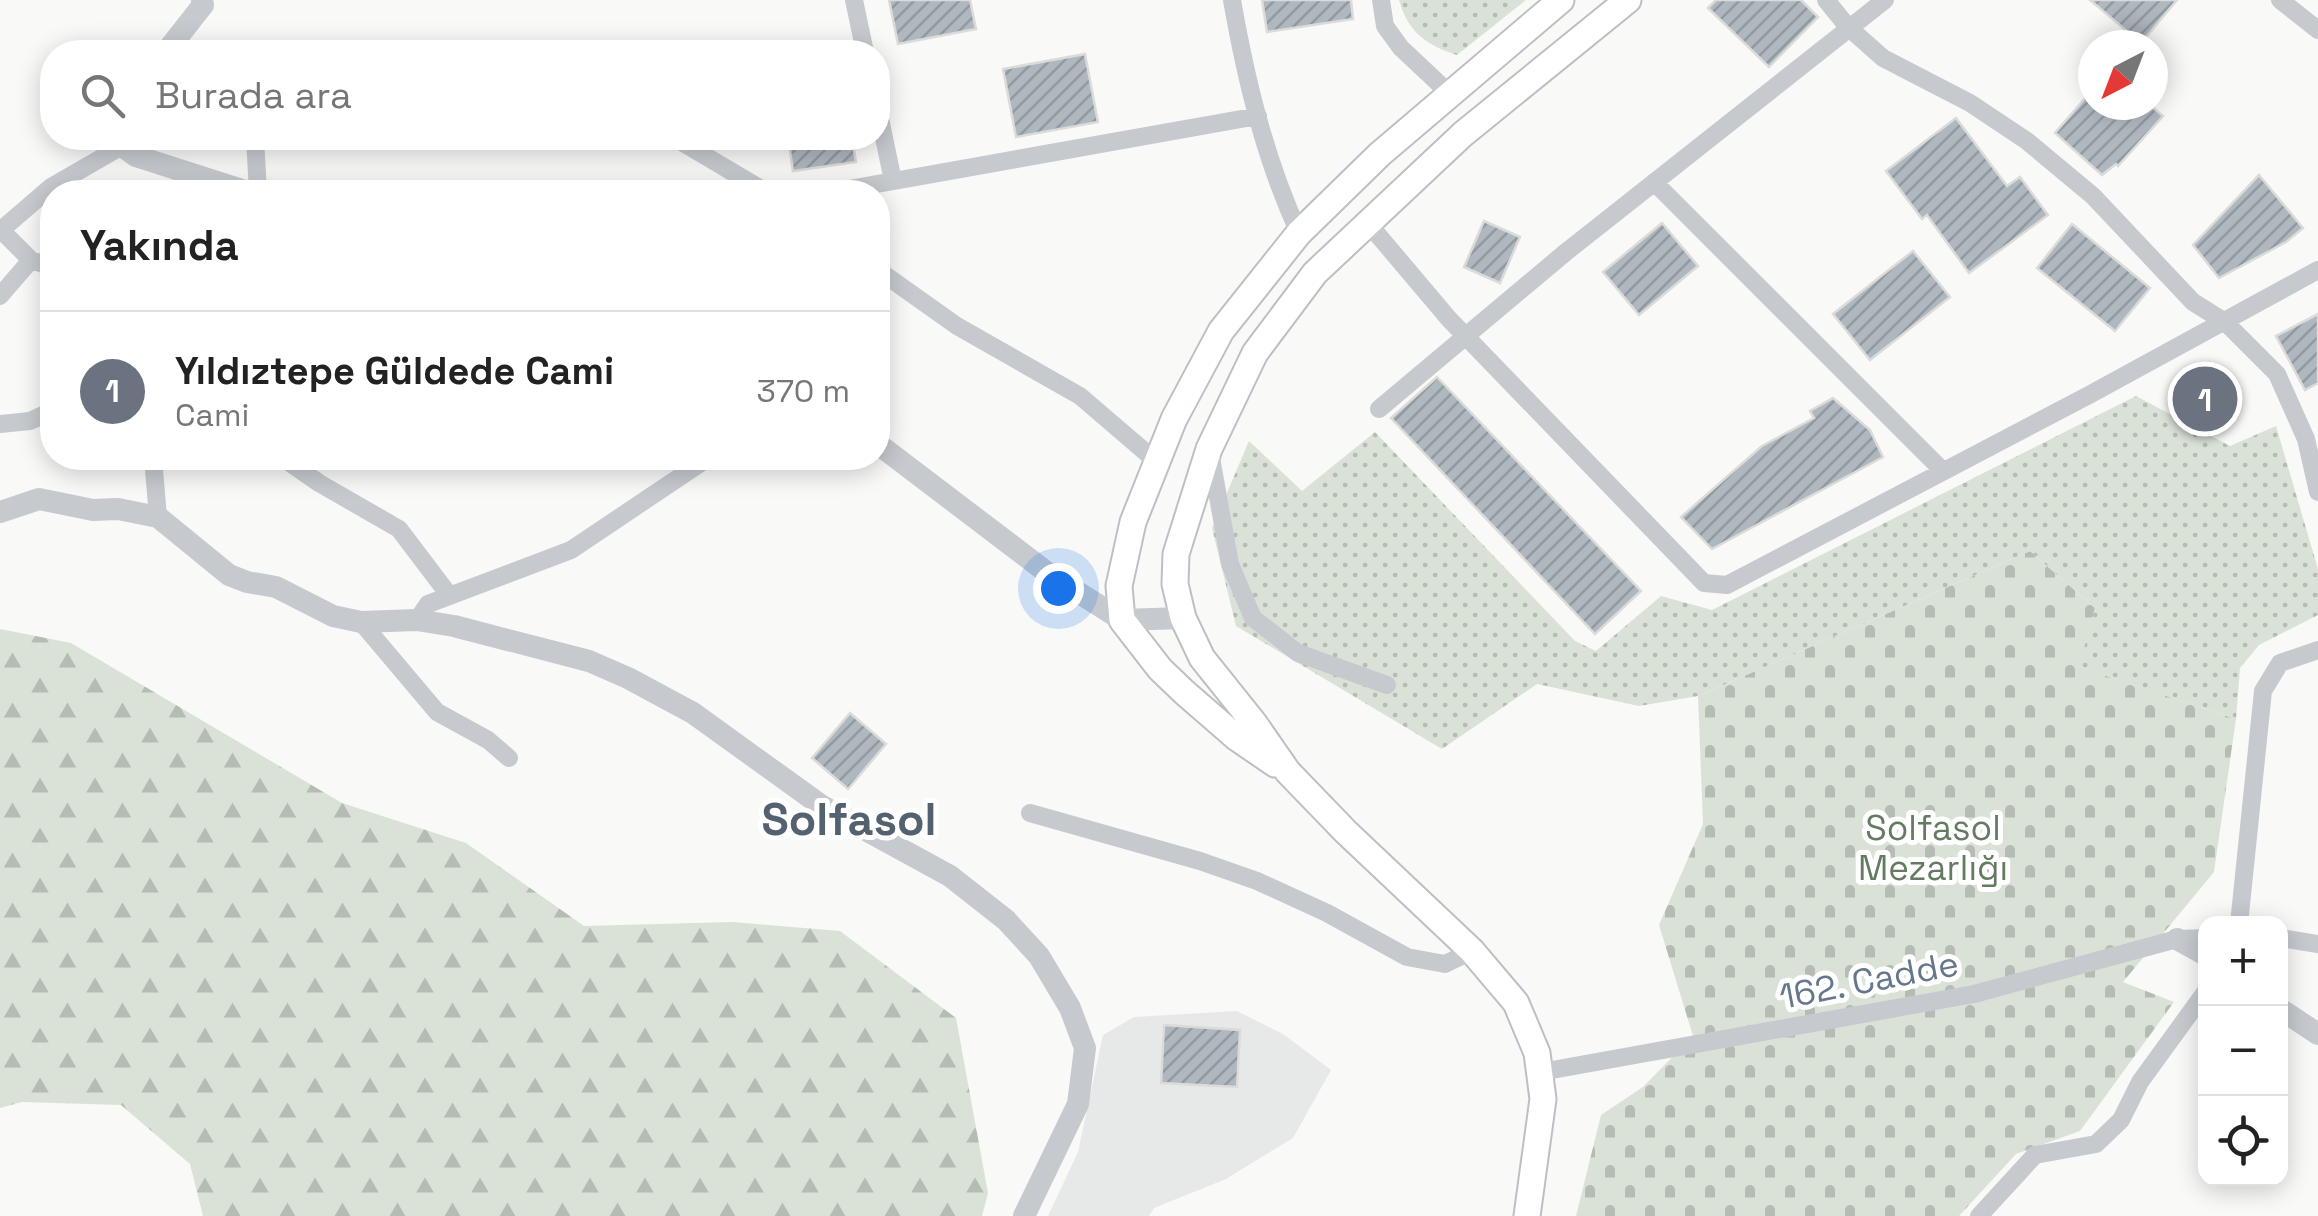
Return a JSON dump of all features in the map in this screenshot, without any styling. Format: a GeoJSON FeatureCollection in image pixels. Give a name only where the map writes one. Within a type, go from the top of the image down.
{"type":"FeatureCollection","features":[{"type":"Feature","properties":{"kind":"main road"},"geometry":{"type":"LineString","coordinates":[[1288,772],[1237,738],[1184,692],[1122,620],[1119,586],[1123,554],[1174,419],[1220,331],[1299,233],[1380,154],[1561,0]]}},
{"type":"Feature","properties":{"kind":"main road"},"geometry":{"type":"LineString","coordinates":[[1527,1216],[1541,1126],[1541,1072],[1516,1004],[1472,950],[1288,772],[1202,658],[1183,618],[1175,584],[1176,554],[1209,449],[1256,353],[1314,274],[1462,134],[1628,0]]}},
{"type":"Feature","properties":{"kind":"street"},"geometry":{"type":"LineString","coordinates":[[176,40],[204,5],[202,0]]}},
{"type":"Feature","properties":{"kind":"street"},"geometry":{"type":"LineString","coordinates":[[854,0],[862,40]]}},
{"type":"Feature","properties":{"kind":"street"},"geometry":{"type":"LineString","coordinates":[[1232,0],[1243,63],[1258,116],[1279,188],[1299,233]]}},
{"type":"Feature","properties":{"kind":"street"},"geometry":{"type":"LineString","coordinates":[[1381,0],[1384,26],[1401,48],[1450,94]]}},
{"type":"Feature","properties":{"kind":"street"},"geometry":{"type":"LineString","coordinates":[[1826,0],[1848,28],[1883,58],[1970,103],[2027,141],[2093,196],[2193,302],[2226,322],[2277,374],[2306,438],[2318,492]]}},
{"type":"Feature","properties":{"kind":"street"},"geometry":{"type":"LineString","coordinates":[[1378,409],[1566,252],[1885,0]]}},
{"type":"Feature","properties":{"kind":"street"},"geometry":{"type":"LineString","coordinates":[[2280,0],[2318,30]]}},
{"type":"Feature","properties":{"kind":"street"},"geometry":{"type":"LineString","coordinates":[[890,182],[1258,116]]}},
{"type":"Feature","properties":{"kind":"street"},"geometry":{"type":"LineString","coordinates":[[62,180],[109,150]]}},
{"type":"Feature","properties":{"kind":"street"},"geometry":{"type":"LineString","coordinates":[[135,150],[160,166],[207,180]]}},
{"type":"Feature","properties":{"kind":"street"},"geometry":{"type":"LineString","coordinates":[[256,150],[257,180]]}},
{"type":"Feature","properties":{"kind":"street"},"geometry":{"type":"LineString","coordinates":[[695,150],[746,180]]}},
{"type":"Feature","properties":{"kind":"street"},"geometry":{"type":"LineString","coordinates":[[887,150],[894,181]]}},
{"type":"Feature","properties":{"kind":"street"},"geometry":{"type":"LineString","coordinates":[[1654,182],[1943,471]]}},
{"type":"Feature","properties":{"kind":"street"},"geometry":{"type":"LineString","coordinates":[[40,197],[2,232],[31,260],[40,263]]}},
{"type":"Feature","properties":{"kind":"street"},"geometry":{"type":"LineString","coordinates":[[1366,222],[1467,338],[1704,582],[1726,585],[2318,270]]}},
{"type":"Feature","properties":{"kind":"street"},"geometry":{"type":"LineString","coordinates":[[0,296],[31,260]]}},
{"type":"Feature","properties":{"kind":"street"},"geometry":{"type":"LineString","coordinates":[[890,279],[956,326],[1080,396],[1157,462]]}},
{"type":"Feature","properties":{"kind":"street"},"geometry":{"type":"LineString","coordinates":[[0,424],[40,417]]}},
{"type":"Feature","properties":{"kind":"street"},"geometry":{"type":"LineString","coordinates":[[1209,449],[1230,564],[1253,618],[1298,653],[1388,685]]}},
{"type":"Feature","properties":{"kind":"street"},"geometry":{"type":"LineString","coordinates":[[890,453],[1049,574],[1122,620],[1183,618]]}},
{"type":"Feature","properties":{"kind":"street"},"geometry":{"type":"LineString","coordinates":[[154,470],[158,517]]}},
{"type":"Feature","properties":{"kind":"street"},"geometry":{"type":"LineString","coordinates":[[301,470],[399,529],[449,595]]}},
{"type":"Feature","properties":{"kind":"street"},"geometry":{"type":"LineString","coordinates":[[417,620],[428,604],[571,550],[690,470]]}},
{"type":"Feature","properties":{"kind":"street"},"geometry":{"type":"LineString","coordinates":[[0,512],[40,498],[92,510],[158,517],[229,575],[276,587],[333,616],[360,622],[417,620],[573,656],[628,678],[706,722],[822,806],[950,876],[1006,920],[1039,956],[1070,1008],[1085,1048],[1078,1104],[1024,1216]]}},
{"type":"Feature","properties":{"kind":"street"},"geometry":{"type":"LineString","coordinates":[[360,622],[436,712],[488,740],[509,758]]}},
{"type":"Feature","properties":{"kind":"street"},"geometry":{"type":"LineString","coordinates":[[2240,916],[2263,691],[2280,664],[2318,650]]}},
{"type":"Feature","properties":{"kind":"street"},"geometry":{"type":"LineString","coordinates":[[1030,813],[1257,881],[1327,913],[1407,957],[1445,964],[1472,950]]}},
{"type":"Feature","properties":{"kind":"street","name":"162. Cadde"},"geometry":{"type":"LineString","coordinates":[[1541,1072],[1974,994],[2176,939],[2198,938]]}},
{"type":"Feature","properties":{"kind":"street"},"geometry":{"type":"LineString","coordinates":[[2176,939],[2198,950]]}},
{"type":"Feature","properties":{"kind":"street"},"geometry":{"type":"LineString","coordinates":[[2288,939],[2318,944]]}},
{"type":"Feature","properties":{"kind":"street"},"geometry":{"type":"LineString","coordinates":[[1979,1216],[2035,1155],[2096,1144],[2122,1120],[2140,1082],[2198,1001]]}},
{"type":"Feature","properties":{"kind":"street"},"geometry":{"type":"LineString","coordinates":[[2288,1014],[2318,1034]]}},
{"type":"Feature","properties":{"kind":"shaded area"},"geometry":{"type":"Polygon","coordinates":[[[1237,1011],[1283,1034],[1331,1070],[1293,1138],[1226,1179],[1154,1208],[1149,1216],[1048,1216],[1078,1152],[1103,1035],[1134,1017],[1237,1011]]]}},
{"type":"Feature","properties":{"kind":"green space"},"geometry":{"type":"Polygon","coordinates":[[[1399,0],[1526,0],[1457,55],[1420,36],[1399,0]]]}},
{"type":"Feature","properties":{"kind":"green space"},"geometry":{"type":"Polygon","coordinates":[[[2136,396],[2230,446],[2276,426],[2318,569],[2318,615],[2259,645],[2240,668],[2236,719],[2079,667],[2095,608],[2030,551],[1698,696],[1639,706],[1537,684],[1442,749],[1236,626],[1212,528],[1249,441],[1302,491],[1375,432],[1575,641],[1596,651],[1661,596],[1712,610],[2136,396]]]}},
{"type":"Feature","properties":{"kind":"green space","name":"Solfasol Mezarlığı"},"geometry":{"type":"Polygon","coordinates":[[[2030,551],[2095,608],[2080,667],[2236,719],[2214,872],[2123,982],[2174,1002],[2080,1131],[2016,1154],[1959,1216],[1576,1216],[1601,1115],[1643,1087],[1693,1036],[1659,925],[1703,824],[1698,696],[2030,551]]]}},
{"type":"Feature","properties":{"kind":"green space"},"geometry":{"type":"Polygon","coordinates":[[[0,629],[71,643],[342,803],[466,843],[584,926],[732,922],[840,931],[956,1018],[988,1193],[982,1216],[203,1216],[190,1164],[121,1105],[22,1102],[0,1108],[0,629]]]}},
{"type":"Feature","properties":{"kind":"building"},"geometry":{"type":"Polygon","coordinates":[[[889,0],[970,0],[976,29],[898,44],[889,0]]]}},
{"type":"Feature","properties":{"kind":"building"},"geometry":{"type":"Polygon","coordinates":[[[1262,0],[1351,0],[1353,19],[1267,32],[1262,0]]]}},
{"type":"Feature","properties":{"kind":"building"},"geometry":{"type":"Polygon","coordinates":[[[1716,0],[1801,0],[1818,17],[1769,67],[1708,8],[1716,0]]]}},
{"type":"Feature","properties":{"kind":"building"},"geometry":{"type":"Polygon","coordinates":[[[2090,0],[2177,0],[2152,30],[2126,30],[2090,0]]]}},
{"type":"Feature","properties":{"kind":"building"},"geometry":{"type":"Polygon","coordinates":[[[1085,54],[1098,122],[1016,137],[1003,69],[1085,54]]]}},
{"type":"Feature","properties":{"kind":"building"},"geometry":{"type":"Polygon","coordinates":[[[2078,106],[2078,120],[2159,120],[2118,166],[2102,175],[2055,133],[2078,106]]]}},
{"type":"Feature","properties":{"kind":"building"},"geometry":{"type":"Polygon","coordinates":[[[1956,118],[2007,186],[2020,177],[2048,215],[1969,273],[1927,215],[1922,219],[1886,171],[1956,118]]]}},
{"type":"Feature","properties":{"kind":"building"},"geometry":{"type":"Polygon","coordinates":[[[790,150],[854,150],[856,162],[793,171],[790,150]]]}},
{"type":"Feature","properties":{"kind":"building"},"geometry":{"type":"Polygon","coordinates":[[[2259,175],[2303,228],[2286,242],[2219,278],[2193,245],[2259,175]]]}},
{"type":"Feature","properties":{"kind":"building"},"geometry":{"type":"Polygon","coordinates":[[[1484,221],[1520,237],[1500,283],[1464,267],[1484,221]]]}},
{"type":"Feature","properties":{"kind":"building"},"geometry":{"type":"Polygon","coordinates":[[[1662,223],[1698,266],[1639,315],[1603,272],[1662,223]]]}},
{"type":"Feature","properties":{"kind":"building"},"geometry":{"type":"Polygon","coordinates":[[[2072,224],[2150,288],[2115,331],[2037,268],[2072,224]]]}},
{"type":"Feature","properties":{"kind":"building"},"geometry":{"type":"Polygon","coordinates":[[[1913,251],[1950,297],[1870,360],[1833,314],[1913,251]]]}},
{"type":"Feature","properties":{"kind":"building"},"geometry":{"type":"Polygon","coordinates":[[[2318,314],[2318,383],[2305,390],[2276,336],[2318,314]]]}},
{"type":"Feature","properties":{"kind":"building"},"geometry":{"type":"Polygon","coordinates":[[[2187,370],[2239,390],[2224,428],[2172,408],[2187,370]]]}},
{"type":"Feature","properties":{"kind":"building"},"geometry":{"type":"Polygon","coordinates":[[[1437,377],[1641,591],[1595,634],[1391,418],[1437,377]]]}},
{"type":"Feature","properties":{"kind":"building"},"geometry":{"type":"Polygon","coordinates":[[[1833,398],[1870,430],[1883,457],[1712,549],[1681,517],[1762,446],[1814,418],[1810,411],[1833,398]]]}},
{"type":"Feature","properties":{"kind":"building"},"geometry":{"type":"Polygon","coordinates":[[[850,713],[886,744],[848,789],[812,758],[850,713]]]}},
{"type":"Feature","properties":{"kind":"building"},"geometry":{"type":"Polygon","coordinates":[[[1164,1025],[1240,1030],[1237,1087],[1161,1083],[1164,1025]]]}},
{"type":"Feature","properties":{"kind":"place","name":"Yıldıztepe Güldede Cami"},"geometry":{"type":"Point","coordinates":[2205,399]}},
{"type":"Feature","properties":{"kind":"district","name":"Solfasol"},"geometry":{"type":"Point","coordinates":[849,819]}}]}
